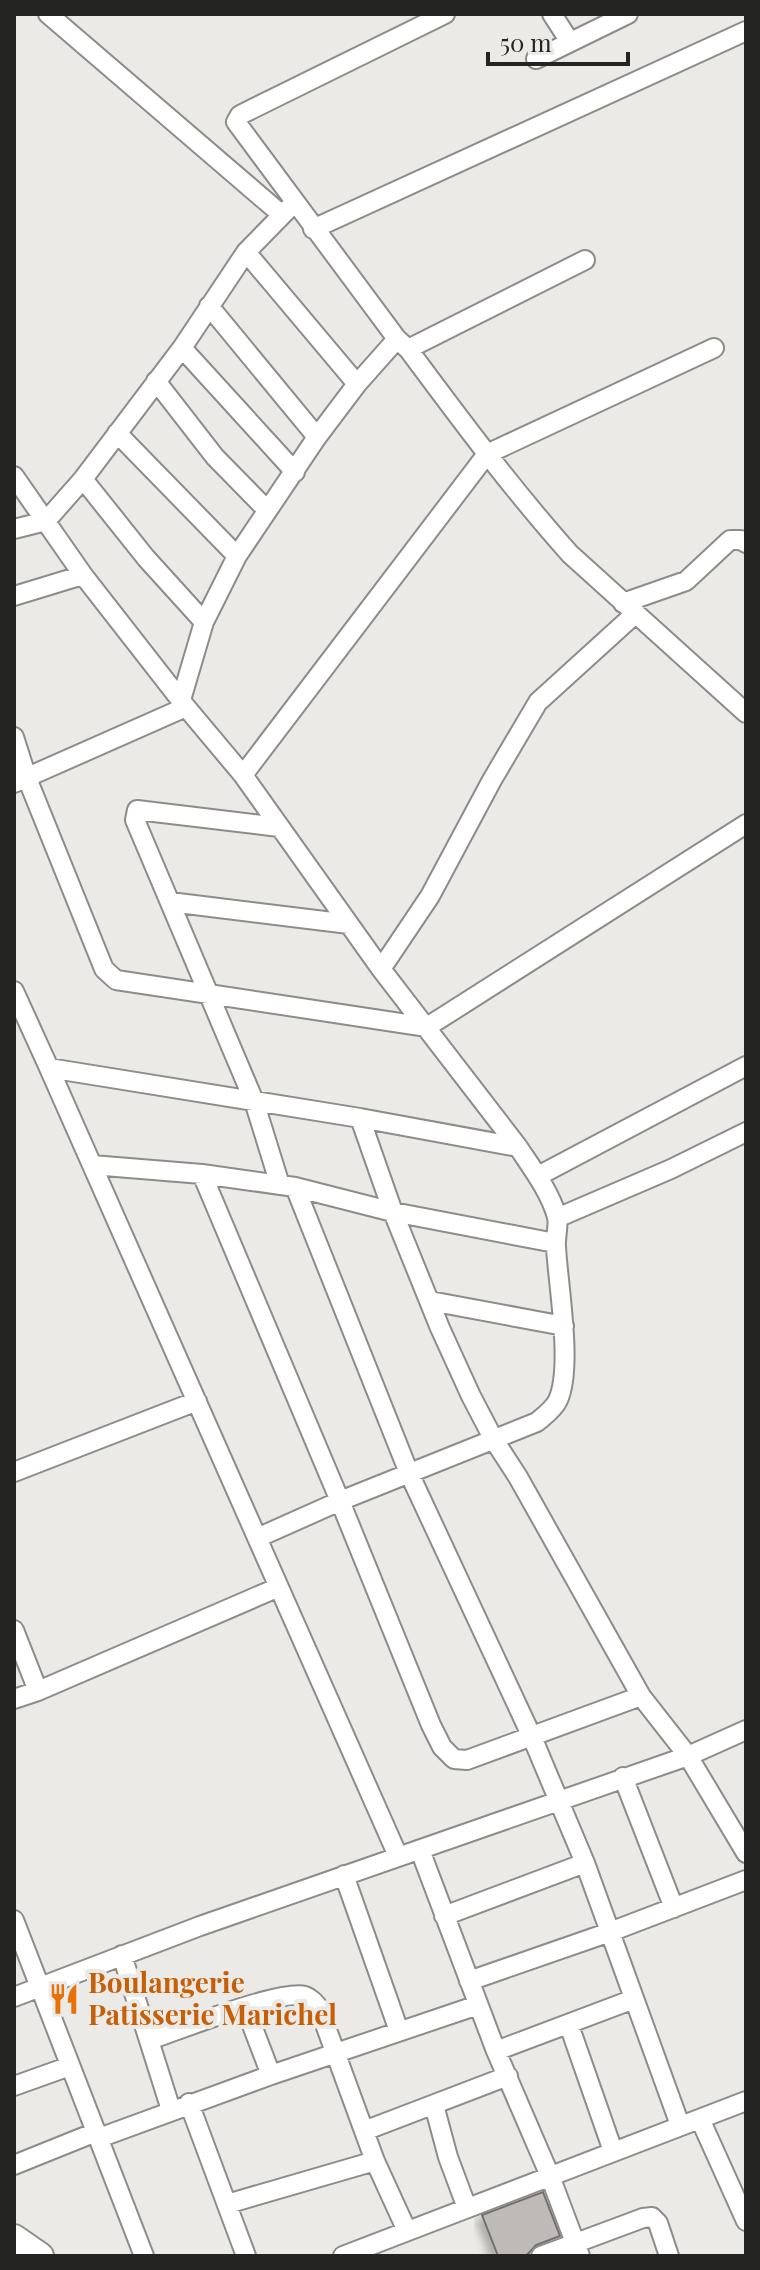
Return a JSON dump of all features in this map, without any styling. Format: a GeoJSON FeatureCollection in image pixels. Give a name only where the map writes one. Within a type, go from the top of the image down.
{"type":"FeatureCollection","features":[{"type":"Feature","properties":{"kind":"street"},"geometry":{"type":"LineString","coordinates":[[48,14],[313,229],[487,454],[570,554],[744,709]]}},
{"type":"Feature","properties":{"kind":"street"},"geometry":{"type":"LineString","coordinates":[[288,208],[236,122],[238,116],[411,22],[445,14]]}},
{"type":"Feature","properties":{"kind":"street"},"geometry":{"type":"LineString","coordinates":[[552,14],[570,42]]}},
{"type":"Feature","properties":{"kind":"street"},"geometry":{"type":"LineString","coordinates":[[536,59],[628,14]]}},
{"type":"Feature","properties":{"kind":"street"},"geometry":{"type":"LineString","coordinates":[[313,229],[746,31]]}},
{"type":"Feature","properties":{"kind":"street"},"geometry":{"type":"LineString","coordinates":[[14,529],[46,521],[83,479],[182,348],[246,252],[288,208]]}},
{"type":"Feature","properties":{"kind":"street"},"geometry":{"type":"LineString","coordinates":[[246,252],[357,384]]}},
{"type":"Feature","properties":{"kind":"street"},"geometry":{"type":"LineString","coordinates":[[183,704],[204,622],[237,556],[317,437],[357,384],[402,344],[585,260]]}},
{"type":"Feature","properties":{"kind":"street"},"geometry":{"type":"LineString","coordinates":[[209,306],[317,437]]}},
{"type":"Feature","properties":{"kind":"street"},"geometry":{"type":"LineString","coordinates":[[182,348],[295,472]]}},
{"type":"Feature","properties":{"kind":"street"},"geometry":{"type":"LineString","coordinates":[[243,775],[487,454],[714,348]]}},
{"type":"Feature","properties":{"kind":"street"},"geometry":{"type":"LineString","coordinates":[[156,381],[215,457],[267,510]]}},
{"type":"Feature","properties":{"kind":"street"},"geometry":{"type":"LineString","coordinates":[[117,433],[237,556]]}},
{"type":"Feature","properties":{"kind":"street"},"geometry":{"type":"LineString","coordinates":[[14,476],[83,575],[183,704],[243,775],[381,969],[518,1147],[538,1176],[557,1218],[555,1243],[564,1326],[558,1400],[537,1422],[340,1501],[257,1538]]}},
{"type":"Feature","properties":{"kind":"street"},"geometry":{"type":"LineString","coordinates":[[83,479],[146,558],[204,622]]}},
{"type":"Feature","properties":{"kind":"street"},"geometry":{"type":"LineString","coordinates":[[381,969],[430,896],[538,702],[630,608],[686,581],[730,540],[746,543]]}},
{"type":"Feature","properties":{"kind":"street"},"geometry":{"type":"LineString","coordinates":[[14,596],[83,575]]}},
{"type":"Feature","properties":{"kind":"street"},"geometry":{"type":"LineString","coordinates":[[20,780],[183,704]]}},
{"type":"Feature","properties":{"kind":"street"},"geometry":{"type":"LineString","coordinates":[[14,737],[20,780],[104,969],[116,980],[427,1027],[746,824]]}},
{"type":"Feature","properties":{"kind":"street"},"geometry":{"type":"LineString","coordinates":[[279,827],[137,810],[135,820],[409,1473],[559,1800],[680,2125]]}},
{"type":"Feature","properties":{"kind":"street"},"geometry":{"type":"LineString","coordinates":[[170,902],[349,924]]}},
{"type":"Feature","properties":{"kind":"street"},"geometry":{"type":"LineString","coordinates":[[14,991],[398,1856]]}},
{"type":"Feature","properties":{"kind":"street"},"geometry":{"type":"LineString","coordinates":[[538,1176],[746,1066]]}},
{"type":"Feature","properties":{"kind":"street"},"geometry":{"type":"LineString","coordinates":[[49,1068],[518,1147]]}},
{"type":"Feature","properties":{"kind":"street"},"geometry":{"type":"LineString","coordinates":[[360,1118],[393,1212],[430,1301],[471,1396],[494,1440],[641,1696],[688,1756],[746,1853]]}},
{"type":"Feature","properties":{"kind":"street"},"geometry":{"type":"LineString","coordinates":[[557,1218],[671,1169],[746,1132]]}},
{"type":"Feature","properties":{"kind":"street"},"geometry":{"type":"LineString","coordinates":[[92,1165],[202,1174],[288,1186],[393,1212],[555,1243]]}},
{"type":"Feature","properties":{"kind":"street"},"geometry":{"type":"LineString","coordinates":[[202,1174],[442,1747],[454,1759],[467,1760],[641,1696]]}},
{"type":"Feature","properties":{"kind":"street"},"geometry":{"type":"LineString","coordinates":[[430,1301],[564,1326]]}},
{"type":"Feature","properties":{"kind":"street"},"geometry":{"type":"LineString","coordinates":[[14,1472],[197,1401]]}},
{"type":"Feature","properties":{"kind":"street"},"geometry":{"type":"LineString","coordinates":[[14,1699],[279,1587]]}},
{"type":"Feature","properties":{"kind":"street"},"geometry":{"type":"LineString","coordinates":[[14,1630],[38,1691]]}},
{"type":"Feature","properties":{"kind":"street"},"geometry":{"type":"LineString","coordinates":[[14,1997],[344,1875],[688,1756],[746,1730]]}},
{"type":"Feature","properties":{"kind":"street"},"geometry":{"type":"LineString","coordinates":[[623,1777],[674,1908]]}},
{"type":"Feature","properties":{"kind":"street"},"geometry":{"type":"LineString","coordinates":[[420,1850],[496,2051],[578,2250]]}},
{"type":"Feature","properties":{"kind":"street"},"geometry":{"type":"LineString","coordinates":[[444,1916],[585,1863]]}},
{"type":"Feature","properties":{"kind":"street"},"geometry":{"type":"LineString","coordinates":[[344,1875],[399,2031]]}},
{"type":"Feature","properties":{"kind":"street"},"geometry":{"type":"LineString","coordinates":[[469,1981],[746,1880]]}},
{"type":"Feature","properties":{"kind":"street"},"geometry":{"type":"LineString","coordinates":[[14,1920],[144,2256]]}},
{"type":"Feature","properties":{"kind":"street"},"geometry":{"type":"LineString","coordinates":[[122,1955],[171,2110]]}},
{"type":"Feature","properties":{"kind":"street"},"geometry":{"type":"LineString","coordinates":[[149,2040],[245,2007],[303,1996],[319,2008],[375,2161],[407,2231]]}},
{"type":"Feature","properties":{"kind":"street"},"geometry":{"type":"LineString","coordinates":[[496,2051],[634,1999]]}},
{"type":"Feature","properties":{"kind":"street"},"geometry":{"type":"LineString","coordinates":[[14,2165],[478,2005]]}},
{"type":"Feature","properties":{"kind":"street"},"geometry":{"type":"LineString","coordinates":[[245,2007],[271,2075]]}},
{"type":"Feature","properties":{"kind":"street"},"geometry":{"type":"LineString","coordinates":[[569,2025],[613,2151]]}},
{"type":"Feature","properties":{"kind":"street"},"geometry":{"type":"LineString","coordinates":[[14,2086],[70,2066]]}},
{"type":"Feature","properties":{"kind":"street"},"geometry":{"type":"LineString","coordinates":[[364,2131],[508,2076]]}},
{"type":"Feature","properties":{"kind":"street"},"geometry":{"type":"LineString","coordinates":[[343,2256],[746,2101]]}},
{"type":"Feature","properties":{"kind":"street"},"geometry":{"type":"LineString","coordinates":[[189,2103],[246,2256]]}},
{"type":"Feature","properties":{"kind":"street"},"geometry":{"type":"LineString","coordinates":[[434,2105],[448,2157],[467,2208]]}},
{"type":"Feature","properties":{"kind":"street"},"geometry":{"type":"LineString","coordinates":[[700,2119],[746,2221]]}},
{"type":"Feature","properties":{"kind":"street"},"geometry":{"type":"LineString","coordinates":[[227,2204],[375,2161]]}},
{"type":"Feature","properties":{"kind":"street"},"geometry":{"type":"LineString","coordinates":[[541,2256],[578,2250],[643,2218],[652,2217],[658,2223],[669,2256]]}},
{"type":"Feature","properties":{"kind":"street"},"geometry":{"type":"LineString","coordinates":[[14,2238],[40,2256]]}},
{"type":"Feature","properties":{"kind":"building"},"geometry":{"type":"Polygon","coordinates":[[[543,2192],[560,2236],[536,2245],[526,2256],[498,2256],[482,2215],[543,2192]]]}},
{"type":"Feature","properties":{"kind":"place","name":"Boulangerie Patisserie Marichel"},"geometry":{"type":"Point","coordinates":[64,1999]}}]}
